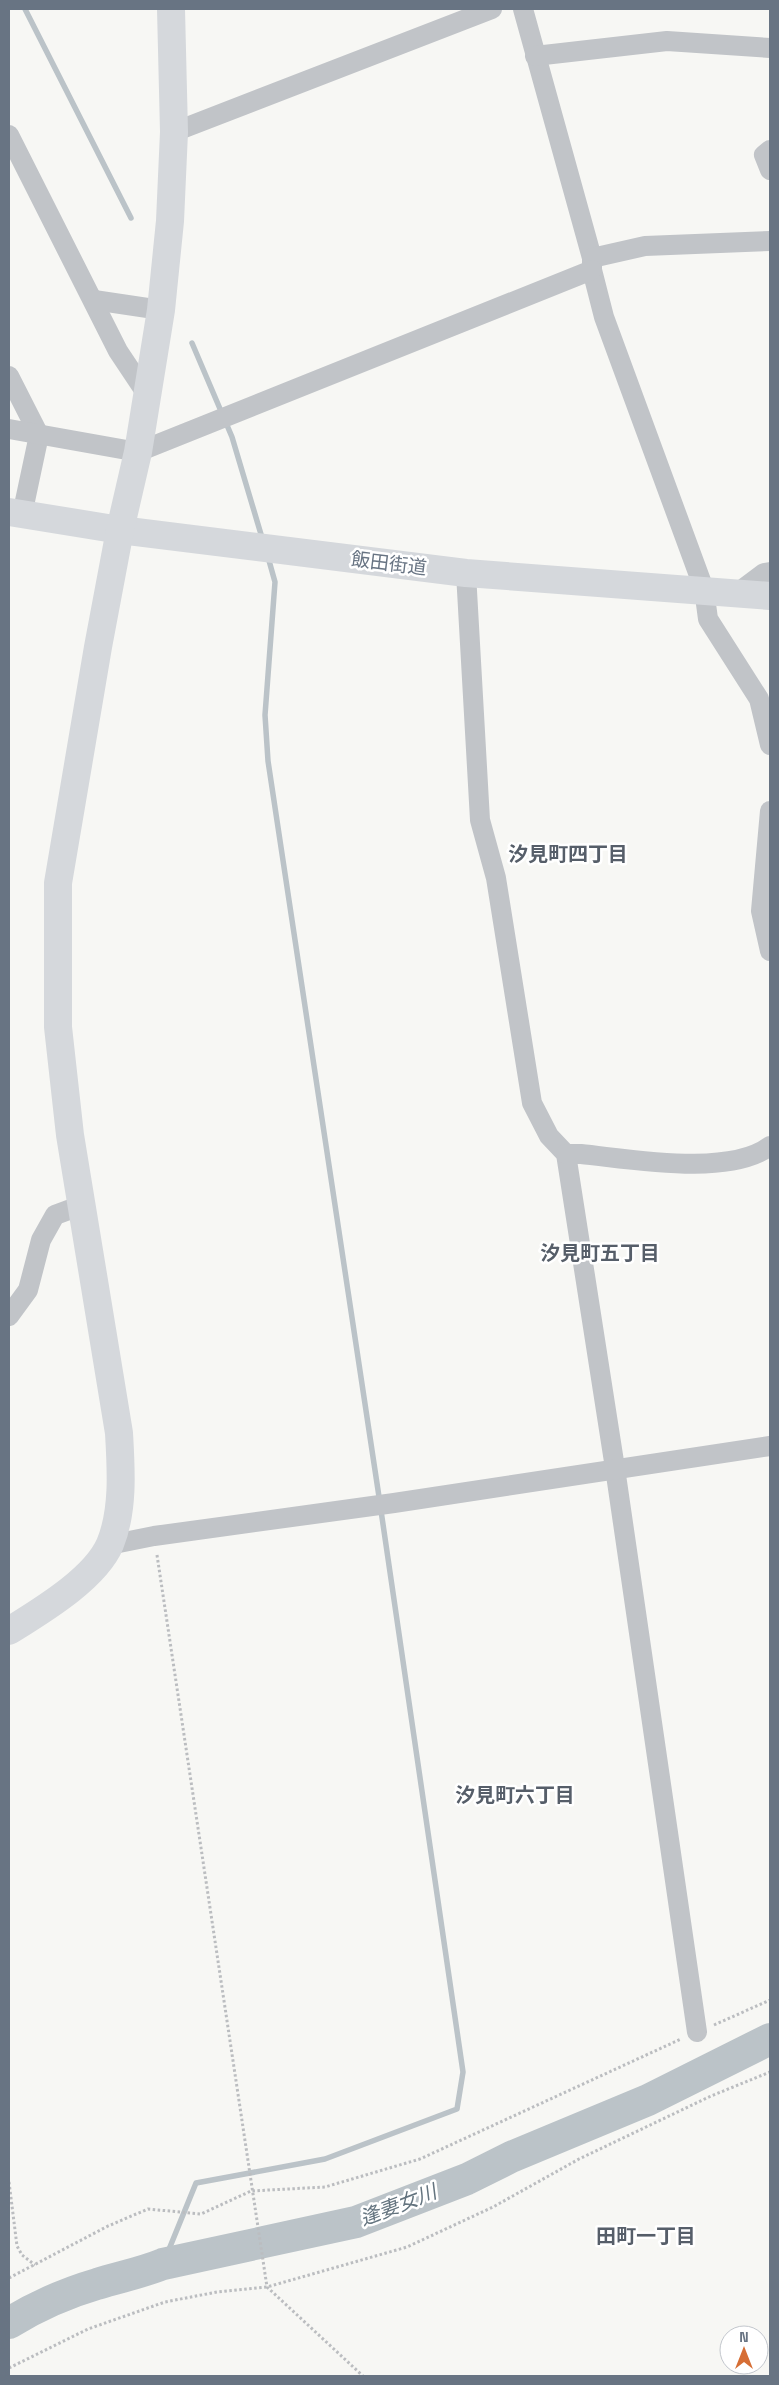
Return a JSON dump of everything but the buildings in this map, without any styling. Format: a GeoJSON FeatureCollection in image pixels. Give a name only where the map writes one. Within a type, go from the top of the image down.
{"type":"FeatureCollection","features":[{"type":"Feature","properties":{"kind":"street"},"geometry":{"type":"LineString","coordinates":[[9,1631],[44,1609],[82,1579],[109,1544],[116,1520],[121,1470],[119,1433],[70,1135],[58,1027],[58,883],[120,530],[138,452],[162,310],[170,221],[174,132],[172,9]]}},
{"type":"Feature","properties":{"kind":"street"},"geometry":{"type":"LineString","coordinates":[[174,132],[492,9]]}},
{"type":"Feature","properties":{"kind":"street"},"geometry":{"type":"LineString","coordinates":[[523,9],[592,264],[604,316],[704,590],[708,619],[759,699],[770,745]]}},
{"type":"Feature","properties":{"kind":"street"},"geometry":{"type":"LineString","coordinates":[[535,56],[667,41],[770,48]]}},
{"type":"Feature","properties":{"kind":"street"},"geometry":{"type":"LineString","coordinates":[[9,135],[94,300],[118,352],[148,396]]}},
{"type":"Feature","properties":{"kind":"street"},"geometry":{"type":"LineString","coordinates":[[770,150],[764,155],[770,170]]}},
{"type":"Feature","properties":{"kind":"street"},"geometry":{"type":"LineString","coordinates":[[9,429],[138,452],[592,264],[645,246],[770,241]]}},
{"type":"Feature","properties":{"kind":"street"},"geometry":{"type":"LineString","coordinates":[[94,300],[162,310]]}},
{"type":"Feature","properties":{"kind":"street"},"geometry":{"type":"LineString","coordinates":[[9,376],[39,435],[16,513]]}},
{"type":"Feature","properties":{"kind":"street","name":"飯田街道"},"geometry":{"type":"LineString","coordinates":[[16,513],[120,530],[466,573],[770,596]]}},
{"type":"Feature","properties":{"kind":"street"},"geometry":{"type":"LineString","coordinates":[[736,594],[764,573],[770,572]]}},
{"type":"Feature","properties":{"kind":"street"},"geometry":{"type":"LineString","coordinates":[[466,573],[480,820],[496,878],[532,1103],[549,1136],[566,1154],[615,1468],[698,2032]]}},
{"type":"Feature","properties":{"kind":"street"},"geometry":{"type":"LineString","coordinates":[[770,811],[761,911],[770,951]]}},
{"type":"Feature","properties":{"kind":"street"},"geometry":{"type":"LineString","coordinates":[[566,1154],[693,1163],[744,1159],[760,1154],[770,1146]]}},
{"type":"Feature","properties":{"kind":"street"},"geometry":{"type":"LineString","coordinates":[[9,1316],[28,1290],[41,1240],[55,1215],[82,1204]]}},
{"type":"Feature","properties":{"kind":"street"},"geometry":{"type":"LineString","coordinates":[[109,1544],[154,1536],[370,1507],[615,1468],[770,1446]]}},
{"type":"Feature","properties":{"kind":"path"},"geometry":{"type":"LineString","coordinates":[[154,1536],[263,2272],[267,2287],[363,2376]]}},
{"type":"Feature","properties":{"kind":"path"},"geometry":{"type":"LineString","coordinates":[[9,2278],[108,2226],[148,2209],[201,2214],[251,2191],[325,2187],[420,2159],[770,2000]]}},
{"type":"Feature","properties":{"kind":"path"},"geometry":{"type":"LineString","coordinates":[[9,2368],[88,2328],[165,2302],[217,2292],[267,2287],[407,2247],[493,2207],[579,2159],[711,2096],[770,2072]]}},
{"type":"Feature","properties":{"kind":"path"},"geometry":{"type":"LineString","coordinates":[[9,2182],[17,2246],[22,2255],[34,2265]]}},
{"type":"Feature","properties":{"kind":"waterway"},"geometry":{"type":"LineString","coordinates":[[25,9],[131,218]]}},
{"type":"Feature","properties":{"kind":"waterway"},"geometry":{"type":"LineString","coordinates":[[192,343],[232,437],[263,541]]}},
{"type":"Feature","properties":{"kind":"waterway"},"geometry":{"type":"LineString","coordinates":[[163,2264],[196,2183],[325,2159],[457,2109],[463,2072],[378,1490],[268,761],[265,715],[275,582],[268,557]]}},
{"type":"Feature","properties":{"kind":"waterway","name":"逢妻女川"},"geometry":{"type":"LineString","coordinates":[[9,2323],[63,2296],[163,2264],[356,2222],[467,2179],[511,2157],[648,2100],[770,2039]]}},
{"type":"Feature","properties":{"kind":"district","name":"汐見町四丁目"},"geometry":{"type":"Point","coordinates":[568,854]}},
{"type":"Feature","properties":{"kind":"district","name":"汐見町五丁目"},"geometry":{"type":"Point","coordinates":[600,1253]}},
{"type":"Feature","properties":{"kind":"district","name":"汐見町六丁目"},"geometry":{"type":"Point","coordinates":[515,1795]}},
{"type":"Feature","properties":{"kind":"district","name":"田町一丁目"},"geometry":{"type":"Point","coordinates":[646,2236]}}]}
